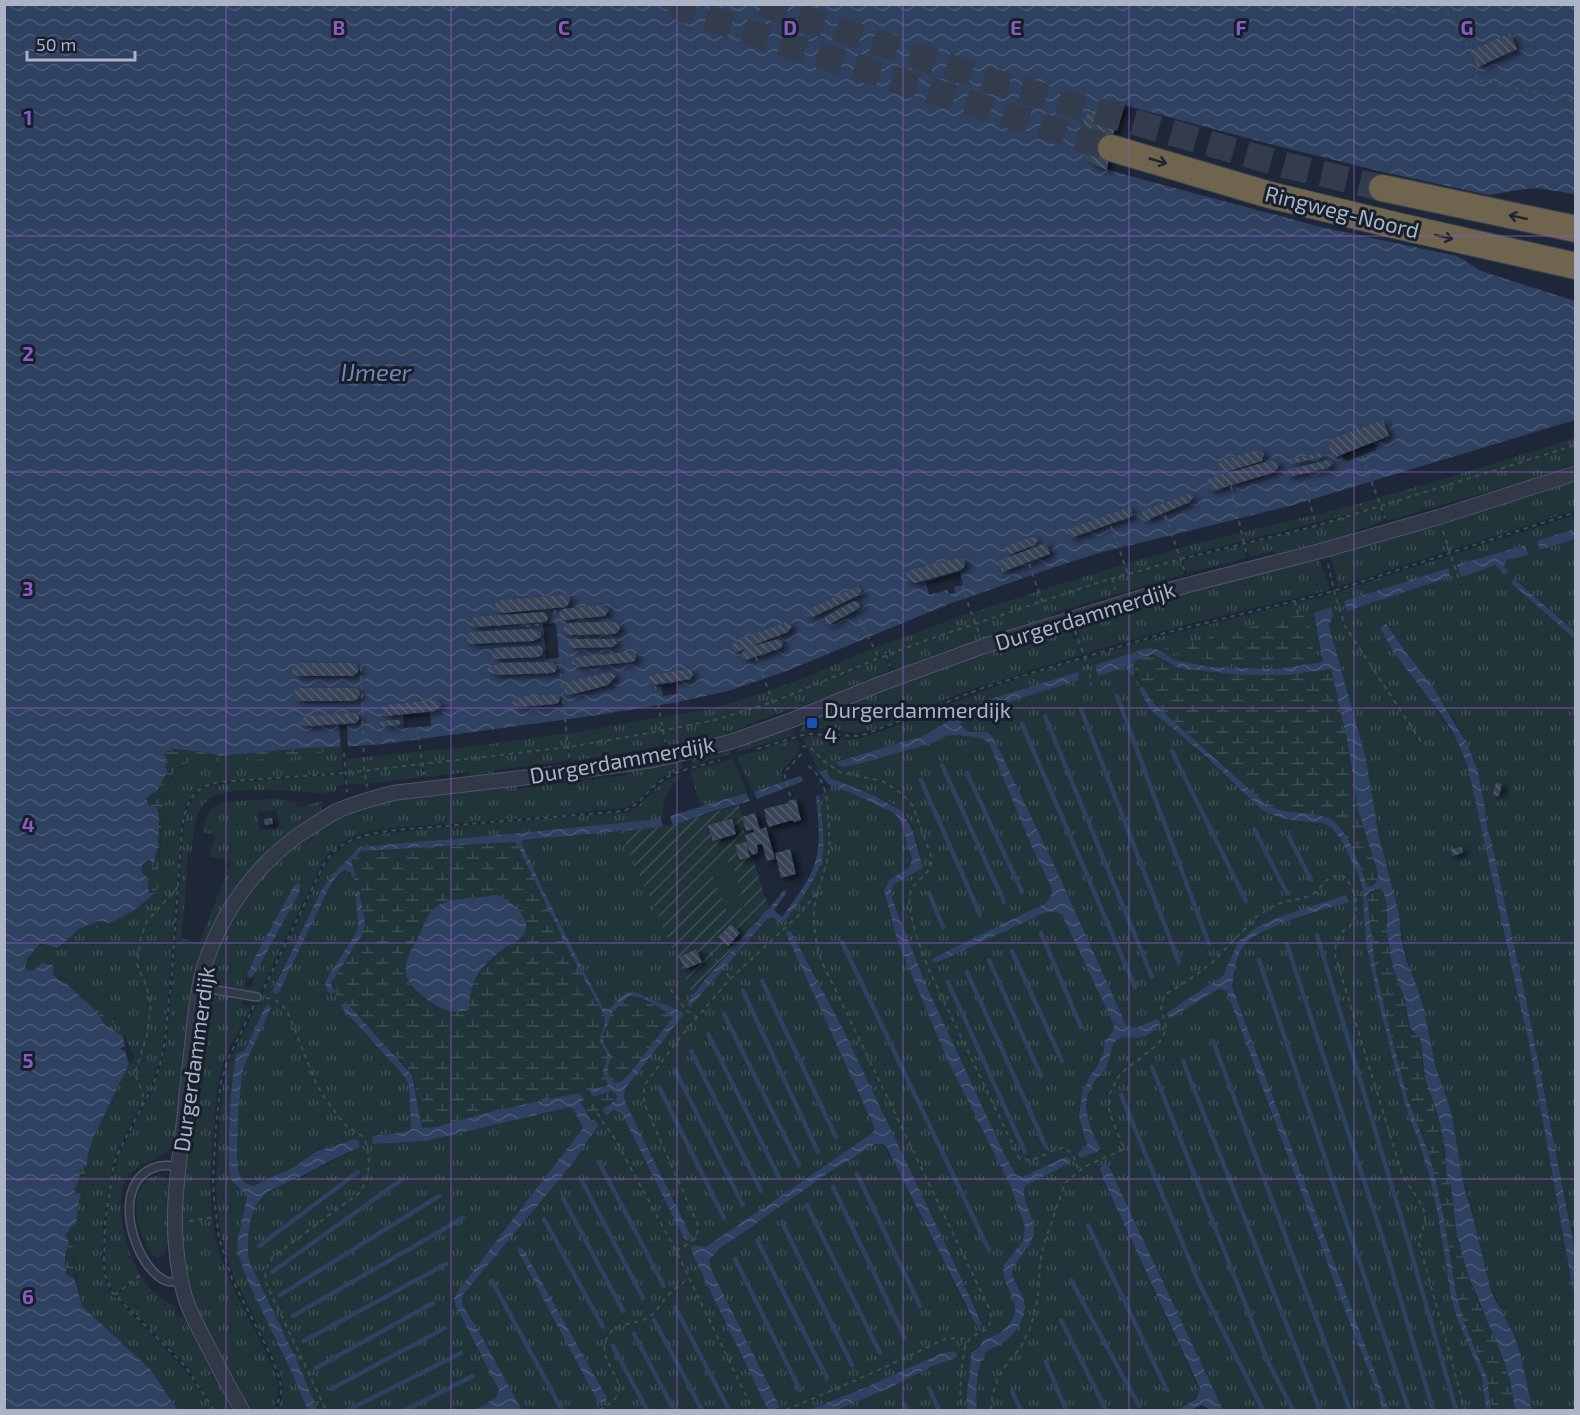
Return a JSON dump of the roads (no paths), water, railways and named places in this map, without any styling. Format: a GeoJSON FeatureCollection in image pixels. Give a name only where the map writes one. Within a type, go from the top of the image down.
{"type":"FeatureCollection","features":[{"type":"Feature","properties":{"kind":"highway","name":"Ringweg-Noord"},"geometry":{"type":"LineString","coordinates":[[1111,148],[1270,195],[1575,266]]}},
{"type":"Feature","properties":{"kind":"highway","name":"Ringweg-Noord"},"geometry":{"type":"LineString","coordinates":[[1382,188],[1575,229]]}},
{"type":"Feature","properties":{"kind":"street","name":"Durgerdammerdijk"},"geometry":{"type":"LineString","coordinates":[[242,1410],[190,1311],[182,1281],[176,1253],[174,1221],[179,1166],[199,987],[209,953],[227,914],[244,888],[281,848],[302,832],[336,812],[369,799],[393,793],[642,762],[730,742],[984,646],[1178,587],[1324,550],[1439,517],[1575,473]]}},
{"type":"Feature","properties":{"kind":"lane"},"geometry":{"type":"LineString","coordinates":[[199,987],[259,997]]}},
{"type":"Feature","properties":{"kind":"lane"},"geometry":{"type":"LineString","coordinates":[[179,1166],[154,1167],[142,1175],[133,1188],[130,1198],[130,1221],[141,1254],[150,1267],[164,1280],[182,1281]]}},
{"type":"Feature","properties":{"kind":"water","name":"IJmeer"},"geometry":{"type":"Polygon","coordinates":[[[5,5],[1575,5],[1575,194],[1536,188],[1489,195],[1383,172],[1116,103],[1102,106],[1091,112],[1083,121],[1080,142],[1084,153],[1092,162],[1104,169],[1321,227],[1457,256],[1481,271],[1575,301],[1575,420],[1293,505],[1099,553],[1055,567],[949,604],[784,672],[728,691],[673,703],[584,717],[383,744],[219,756],[205,752],[173,749],[166,752],[164,755],[168,762],[165,767],[168,770],[157,791],[146,798],[148,805],[157,808],[159,830],[153,869],[149,859],[143,864],[141,870],[143,875],[147,876],[149,893],[156,892],[136,909],[110,923],[98,921],[79,929],[58,948],[40,943],[27,959],[25,968],[35,969],[43,963],[53,965],[53,975],[67,984],[97,1012],[105,1025],[123,1036],[125,1047],[120,1049],[125,1051],[129,1064],[95,1134],[88,1153],[87,1165],[79,1172],[80,1177],[74,1190],[76,1193],[81,1193],[76,1224],[66,1235],[69,1244],[65,1255],[65,1267],[67,1275],[76,1282],[82,1306],[150,1369],[178,1410],[5,1410],[5,5]]]}},
{"type":"Feature","properties":{"kind":"water"},"geometry":{"type":"Polygon","coordinates":[[[1575,529],[1575,539],[1540,550],[1537,541],[1575,529]]]}},
{"type":"Feature","properties":{"kind":"water"},"geometry":{"type":"Polygon","coordinates":[[[1525,545],[1528,555],[1507,560],[1504,566],[1508,572],[1505,575],[1495,565],[1461,577],[1457,565],[1525,545]]]}},
{"type":"Feature","properties":{"kind":"water"},"geometry":{"type":"Polygon","coordinates":[[[1449,568],[1450,577],[1347,611],[1344,602],[1347,600],[1449,568]]]}},
{"type":"Feature","properties":{"kind":"water"},"geometry":{"type":"Polygon","coordinates":[[[1514,579],[1575,632],[1575,639],[1511,583],[1514,579]]]}},
{"type":"Feature","properties":{"kind":"water"},"geometry":{"type":"Polygon","coordinates":[[[1331,607],[1333,616],[1329,626],[1366,759],[1378,832],[1399,915],[1401,938],[1424,1009],[1435,1064],[1451,1112],[1465,1190],[1487,1275],[1492,1293],[1514,1335],[1520,1353],[1531,1410],[1515,1410],[1510,1380],[1502,1356],[1467,1272],[1457,1235],[1439,1119],[1425,1078],[1421,1042],[1410,1028],[1405,1000],[1393,969],[1384,894],[1381,889],[1376,889],[1369,892],[1367,896],[1376,972],[1408,1100],[1433,1169],[1444,1218],[1456,1293],[1464,1322],[1487,1377],[1491,1410],[1486,1410],[1482,1377],[1451,1298],[1438,1215],[1428,1171],[1408,1114],[1379,1004],[1367,948],[1363,891],[1359,876],[1342,841],[1332,828],[1323,823],[1284,818],[1262,810],[1204,755],[1151,710],[1139,690],[1143,687],[1153,703],[1267,805],[1285,811],[1320,815],[1336,823],[1354,853],[1367,887],[1374,885],[1378,878],[1377,870],[1358,810],[1349,749],[1331,669],[1288,675],[1241,675],[1179,668],[1153,654],[1133,662],[1135,674],[1131,676],[1126,667],[1098,676],[1095,665],[1149,648],[1159,650],[1174,660],[1211,667],[1275,669],[1323,662],[1314,613],[1331,607]]]}},
{"type":"Feature","properties":{"kind":"water"},"geometry":{"type":"Polygon","coordinates":[[[1386,624],[1433,687],[1467,744],[1477,768],[1486,822],[1529,1014],[1575,1252],[1575,1301],[1528,1038],[1469,772],[1459,745],[1449,727],[1385,638],[1380,627],[1386,624]]]}},
{"type":"Feature","properties":{"kind":"water"},"geometry":{"type":"Polygon","coordinates":[[[1078,672],[1079,680],[990,708],[970,716],[959,724],[969,732],[987,732],[993,737],[1057,871],[1126,1025],[1137,1027],[1156,1019],[1160,1021],[1158,1027],[1147,1035],[1140,1038],[1121,1038],[1114,1043],[1108,1063],[1092,1086],[1086,1102],[1088,1118],[1100,1148],[1097,1152],[1080,1158],[1077,1154],[1087,1145],[1079,1117],[1082,1093],[1097,1067],[1105,1041],[1113,1031],[1114,1025],[1062,915],[1047,912],[936,963],[932,961],[941,954],[1044,904],[1052,894],[1052,889],[1030,843],[989,743],[980,738],[947,736],[932,743],[858,764],[844,767],[839,766],[836,762],[921,737],[984,701],[1078,672]]]}},
{"type":"Feature","properties":{"kind":"water"},"geometry":{"type":"Polygon","coordinates":[[[826,770],[830,778],[873,795],[901,810],[913,831],[923,868],[893,885],[891,892],[893,901],[926,985],[1016,1175],[1022,1177],[1065,1157],[1070,1160],[1068,1164],[1025,1186],[1024,1192],[1034,1235],[1012,1272],[1023,1298],[1025,1307],[1023,1318],[1013,1334],[987,1351],[981,1360],[977,1382],[977,1410],[967,1410],[971,1353],[980,1346],[983,1340],[1004,1329],[1014,1315],[1014,1300],[1003,1273],[1004,1265],[1023,1241],[1025,1227],[1010,1185],[946,1057],[897,940],[884,890],[889,880],[910,867],[912,859],[901,823],[892,812],[827,783],[819,772],[826,770]]]}},
{"type":"Feature","properties":{"kind":"water"},"geometry":{"type":"Polygon","coordinates":[[[799,776],[803,780],[801,782],[757,799],[754,792],[799,776]]]}},
{"type":"Feature","properties":{"kind":"water"},"geometry":{"type":"Polygon","coordinates":[[[746,793],[750,801],[673,825],[670,816],[746,793]]]}},
{"type":"Feature","properties":{"kind":"water"},"geometry":{"type":"Polygon","coordinates":[[[819,795],[823,852],[818,871],[807,890],[783,923],[773,917],[767,919],[690,1007],[687,1004],[705,979],[784,890],[787,892],[774,910],[782,917],[806,882],[814,867],[818,851],[819,828],[816,796],[819,795]]]}},
{"type":"Feature","properties":{"kind":"water"},"geometry":{"type":"Polygon","coordinates":[[[661,819],[663,827],[521,842],[603,1008],[609,1009],[625,993],[633,991],[682,1012],[683,1015],[625,1089],[624,1097],[691,1236],[686,1240],[622,1114],[614,1110],[607,1115],[603,1111],[617,1097],[611,1091],[593,1097],[589,1090],[608,1084],[603,1071],[608,1055],[600,1039],[605,1017],[514,842],[361,851],[351,861],[356,876],[353,878],[350,872],[344,870],[336,877],[279,992],[275,994],[272,992],[321,891],[334,873],[360,847],[661,819]],[[632,995],[628,997],[610,1015],[603,1034],[603,1041],[611,1056],[608,1074],[616,1083],[622,1081],[630,1073],[673,1017],[644,999],[632,995]]]}},
{"type":"Feature","properties":{"kind":"water"},"geometry":{"type":"Polygon","coordinates":[[[298,883],[301,886],[299,893],[253,977],[249,978],[247,975],[256,955],[295,884],[298,883]]]}},
{"type":"Feature","properties":{"kind":"water"},"geometry":{"type":"Polygon","coordinates":[[[359,890],[365,922],[363,933],[331,983],[336,991],[332,994],[328,992],[325,985],[326,980],[357,931],[355,892],[359,890]]]}},
{"type":"Feature","properties":{"kind":"water"},"geometry":{"type":"Polygon","coordinates":[[[494,895],[512,904],[523,915],[526,921],[524,934],[497,954],[478,974],[471,990],[469,1010],[441,1009],[415,989],[407,977],[406,963],[428,915],[434,908],[452,900],[494,895]]]}},
{"type":"Feature","properties":{"kind":"water"},"geometry":{"type":"Polygon","coordinates":[[[1346,895],[1349,902],[1276,926],[1251,939],[1238,956],[1232,987],[1389,1410],[1382,1410],[1227,992],[1220,988],[1169,1019],[1167,1014],[1223,976],[1239,941],[1256,928],[1276,918],[1346,895]]]}},
{"type":"Feature","properties":{"kind":"water"},"geometry":{"type":"Polygon","coordinates":[[[787,931],[791,932],[843,1029],[982,1324],[979,1327],[975,1323],[887,1148],[883,1144],[875,1144],[830,1172],[719,1249],[710,1259],[714,1275],[780,1407],[768,1410],[691,1248],[694,1245],[706,1247],[871,1134],[875,1129],[786,934],[787,931]]]}},
{"type":"Feature","properties":{"kind":"water"},"geometry":{"type":"Polygon","coordinates":[[[346,1002],[412,1075],[422,1128],[435,1127],[497,1110],[578,1093],[582,1096],[581,1102],[591,1121],[594,1120],[599,1125],[572,1164],[462,1296],[465,1309],[522,1410],[474,1410],[495,1399],[499,1390],[454,1298],[583,1128],[570,1107],[426,1141],[373,1144],[374,1136],[409,1131],[411,1128],[409,1086],[405,1077],[343,1009],[341,1005],[346,1002]]]}},
{"type":"Feature","properties":{"kind":"water"},"geometry":{"type":"Polygon","coordinates":[[[268,1004],[271,1008],[242,1075],[237,1156],[241,1178],[253,1186],[294,1167],[317,1151],[355,1139],[358,1140],[360,1147],[268,1192],[261,1198],[252,1214],[248,1233],[249,1261],[318,1410],[308,1410],[248,1282],[239,1257],[237,1243],[247,1197],[233,1182],[229,1169],[234,1066],[236,1054],[245,1050],[268,1004]]]}},
{"type":"Feature","properties":{"kind":"water"},"geometry":{"type":"Polygon","coordinates":[[[1105,1164],[1109,1167],[1223,1410],[1210,1410],[1202,1405],[1190,1410],[1177,1410],[1196,1399],[1200,1389],[1105,1183],[1100,1169],[1105,1164]]]}},
{"type":"Feature","properties":{"kind":"water"},"geometry":{"type":"Polygon","coordinates":[[[519,1247],[523,1249],[606,1396],[606,1401],[598,1402],[518,1251],[519,1247]]]}},
{"type":"Feature","properties":{"kind":"water"},"geometry":{"type":"Polygon","coordinates":[[[953,1351],[958,1354],[956,1358],[933,1366],[837,1410],[808,1410],[940,1354],[953,1351]]]}},
{"type":"Feature","properties":{"kind":"waterway"},"geometry":{"type":"LineString","coordinates":[[1117,696],[1209,944]]}},
{"type":"Feature","properties":{"kind":"waterway"},"geometry":{"type":"LineString","coordinates":[[1081,709],[1179,962]]}},
{"type":"Feature","properties":{"kind":"waterway"},"geometry":{"type":"LineString","coordinates":[[1045,716],[1152,977]]}},
{"type":"Feature","properties":{"kind":"waterway"},"geometry":{"type":"LineString","coordinates":[[1022,724],[1135,987]]}},
{"type":"Feature","properties":{"kind":"waterway"},"geometry":{"type":"LineString","coordinates":[[1172,751],[1246,901]]}},
{"type":"Feature","properties":{"kind":"waterway"},"geometry":{"type":"LineString","coordinates":[[942,765],[1004,902]]}},
{"type":"Feature","properties":{"kind":"waterway"},"geometry":{"type":"LineString","coordinates":[[967,773],[1022,892]]}},
{"type":"Feature","properties":{"kind":"waterway"},"geometry":{"type":"LineString","coordinates":[[921,780],[980,915]]}},
{"type":"Feature","properties":{"kind":"waterway"},"geometry":{"type":"LineString","coordinates":[[1254,829],[1287,893]]}},
{"type":"Feature","properties":{"kind":"waterway"},"geometry":{"type":"LineString","coordinates":[[1289,837],[1311,880]]}},
{"type":"Feature","properties":{"kind":"waterway"},"geometry":{"type":"LineString","coordinates":[[929,893],[943,927]]}},
{"type":"Feature","properties":{"kind":"waterway"},"geometry":{"type":"LineString","coordinates":[[1041,933],[1081,1027]]}},
{"type":"Feature","properties":{"kind":"waterway"},"geometry":{"type":"LineString","coordinates":[[1317,935],[1456,1410]]}},
{"type":"Feature","properties":{"kind":"waterway"},"geometry":{"type":"LineString","coordinates":[[842,942],[989,1250]]}},
{"type":"Feature","properties":{"kind":"waterway"},"geometry":{"type":"LineString","coordinates":[[1287,944],[1382,1236],[1433,1410]]}},
{"type":"Feature","properties":{"kind":"waterway"},"geometry":{"type":"LineString","coordinates":[[1012,951],[1062,1061]]}},
{"type":"Feature","properties":{"kind":"waterway"},"geometry":{"type":"LineString","coordinates":[[989,960],[1041,1076]]}},
{"type":"Feature","properties":{"kind":"waterway"},"geometry":{"type":"LineString","coordinates":[[1259,960],[1409,1410]]}},
{"type":"Feature","properties":{"kind":"waterway"},"geometry":{"type":"LineString","coordinates":[[967,972],[1046,1147]]}},
{"type":"Feature","properties":{"kind":"waterway"},"geometry":{"type":"LineString","coordinates":[[762,981],[836,1137]]}},
{"type":"Feature","properties":{"kind":"waterway"},"geometry":{"type":"LineString","coordinates":[[948,982],[1025,1152]]}},
{"type":"Feature","properties":{"kind":"waterway"},"geometry":{"type":"LineString","coordinates":[[743,991],[818,1152]]}},
{"type":"Feature","properties":{"kind":"waterway"},"geometry":{"type":"LineString","coordinates":[[724,1014],[799,1165]]}},
{"type":"Feature","properties":{"kind":"waterway"},"geometry":{"type":"LineString","coordinates":[[708,1034],[779,1177]]}},
{"type":"Feature","properties":{"kind":"waterway"},"geometry":{"type":"LineString","coordinates":[[1213,1041],[1350,1410]]}},
{"type":"Feature","properties":{"kind":"waterway"},"geometry":{"type":"LineString","coordinates":[[691,1051],[761,1191]]}},
{"type":"Feature","properties":{"kind":"waterway"},"geometry":{"type":"LineString","coordinates":[[1183,1061],[1320,1410]]}},
{"type":"Feature","properties":{"kind":"waterway"},"geometry":{"type":"LineString","coordinates":[[1152,1067],[1268,1362],[1293,1410]]}},
{"type":"Feature","properties":{"kind":"waterway"},"geometry":{"type":"LineString","coordinates":[[675,1070],[743,1205]]}},
{"type":"Feature","properties":{"kind":"waterway"},"geometry":{"type":"LineString","coordinates":[[659,1087],[724,1218]]}},
{"type":"Feature","properties":{"kind":"waterway"},"geometry":{"type":"LineString","coordinates":[[1121,1095],[1199,1283],[1263,1410]]}},
{"type":"Feature","properties":{"kind":"waterway"},"geometry":{"type":"LineString","coordinates":[[599,1162],[664,1286]]}},
{"type":"Feature","properties":{"kind":"waterway"},"geometry":{"type":"LineString","coordinates":[[259,1246],[358,1172]]}},
{"type":"Feature","properties":{"kind":"waterway"},"geometry":{"type":"LineString","coordinates":[[857,1174],[920,1306]]}},
{"type":"Feature","properties":{"kind":"waterway"},"geometry":{"type":"LineString","coordinates":[[272,1272],[401,1180]]}},
{"type":"Feature","properties":{"kind":"waterway"},"geometry":{"type":"LineString","coordinates":[[582,1181],[643,1298]]}},
{"type":"Feature","properties":{"kind":"waterway"},"geometry":{"type":"LineString","coordinates":[[833,1187],[905,1338]]}},
{"type":"Feature","properties":{"kind":"waterway"},"geometry":{"type":"LineString","coordinates":[[280,1295],[439,1196]]}},
{"type":"Feature","properties":{"kind":"waterway"},"geometry":{"type":"LineString","coordinates":[[563,1198],[623,1311]]}},
{"type":"Feature","properties":{"kind":"waterway"},"geometry":{"type":"LineString","coordinates":[[807,1205],[880,1353]]}},
{"type":"Feature","properties":{"kind":"waterway"},"geometry":{"type":"LineString","coordinates":[[293,1316],[463,1218]]}},
{"type":"Feature","properties":{"kind":"waterway"},"geometry":{"type":"LineString","coordinates":[[544,1219],[603,1327]]}},
{"type":"Feature","properties":{"kind":"waterway"},"geometry":{"type":"LineString","coordinates":[[782,1222],[852,1365]]}},
{"type":"Feature","properties":{"kind":"waterway"},"geometry":{"type":"LineString","coordinates":[[1088,1225],[1167,1390]]}},
{"type":"Feature","properties":{"kind":"waterway"},"geometry":{"type":"LineString","coordinates":[[757,1240],[827,1378]]}},
{"type":"Feature","properties":{"kind":"waterway"},"geometry":{"type":"LineString","coordinates":[[735,1259],[800,1390]]}},
{"type":"Feature","properties":{"kind":"waterway"},"geometry":{"type":"LineString","coordinates":[[304,1341],[446,1264]]}},
{"type":"Feature","properties":{"kind":"waterway"},"geometry":{"type":"LineString","coordinates":[[1071,1280],[1139,1406]]}},
{"type":"Feature","properties":{"kind":"waterway"},"geometry":{"type":"LineString","coordinates":[[492,1281],[562,1410]]}},
{"type":"Feature","properties":{"kind":"waterway"},"geometry":{"type":"LineString","coordinates":[[316,1368],[433,1303]]}},
{"type":"Feature","properties":{"kind":"waterway"},"geometry":{"type":"LineString","coordinates":[[675,1307],[729,1410]]}},
{"type":"Feature","properties":{"kind":"waterway"},"geometry":{"type":"LineString","coordinates":[[654,1320],[702,1410]]}},
{"type":"Feature","properties":{"kind":"waterway"},"geometry":{"type":"LineString","coordinates":[[1061,1320],[1106,1410]]}},
{"type":"Feature","properties":{"kind":"waterway"},"geometry":{"type":"LineString","coordinates":[[331,1389],[445,1328]]}},
{"type":"Feature","properties":{"kind":"waterway"},"geometry":{"type":"LineString","coordinates":[[634,1334],[674,1410]]}},
{"type":"Feature","properties":{"kind":"waterway"},"geometry":{"type":"LineString","coordinates":[[613,1346],[647,1410]]}},
{"type":"Feature","properties":{"kind":"waterway"},"geometry":{"type":"LineString","coordinates":[[348,1410],[461,1353]]}},
{"type":"Feature","properties":{"kind":"waterway"},"geometry":{"type":"LineString","coordinates":[[1046,1362],[1066,1410]]}},
{"type":"Feature","properties":{"kind":"waterway"},"geometry":{"type":"LineString","coordinates":[[406,1410],[473,1376]]}},
{"type":"Feature","properties":{"kind":"waterway"},"geometry":{"type":"LineString","coordinates":[[929,1388],[939,1410]]}},
{"type":"Feature","properties":{"kind":"waterway"},"geometry":{"type":"LineString","coordinates":[[1012,1391],[1021,1410]]}},
{"type":"Feature","properties":{"kind":"waterway"},"geometry":{"type":"LineString","coordinates":[[904,1404],[907,1410]]}},
{"type":"Feature","properties":{"kind":"tunnel"},"geometry":{"type":"LineString","coordinates":[[670,4],[760,36],[1111,148]]}},
{"type":"Feature","properties":{"kind":"tunnel"},"geometry":{"type":"LineString","coordinates":[[762,4],[1004,85],[1285,165],[1382,188]]}},
{"type":"Feature","properties":{"kind":"place","name":"Durgerdammerdijk 4"},"geometry":{"type":"Point","coordinates":[812,723]}}]}
